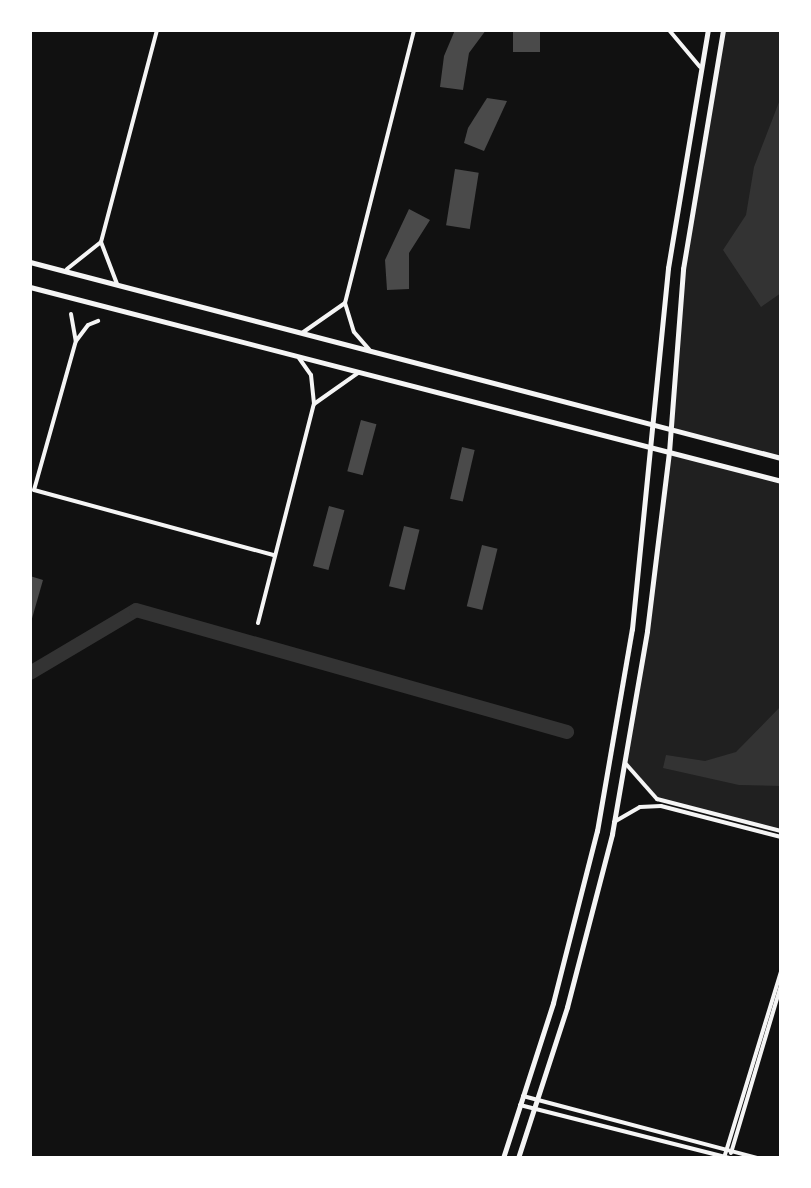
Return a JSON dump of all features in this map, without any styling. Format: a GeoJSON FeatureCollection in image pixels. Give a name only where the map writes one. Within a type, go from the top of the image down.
{"type":"FeatureCollection","features":[{"type":"Feature","properties":{"kind":"main road"},"geometry":{"type":"LineString","coordinates":[[503,1158],[597,832],[632,629],[668,268],[708,30]]}},
{"type":"Feature","properties":{"kind":"main road"},"geometry":{"type":"LineString","coordinates":[[518,1158],[566,1007],[614,822],[647,631],[669,452],[683,270],[723,30]]}},
{"type":"Feature","properties":{"kind":"main road"},"geometry":{"type":"LineString","coordinates":[[30,262],[781,458]]}},
{"type":"Feature","properties":{"kind":"main road"},"geometry":{"type":"LineString","coordinates":[[30,287],[781,481]]}},
{"type":"Feature","properties":{"kind":"street"},"geometry":{"type":"LineString","coordinates":[[64,272],[101,242],[157,30]]}},
{"type":"Feature","properties":{"kind":"street"},"geometry":{"type":"LineString","coordinates":[[372,353],[354,332],[346,303],[414,30]]}},
{"type":"Feature","properties":{"kind":"street"},"geometry":{"type":"LineString","coordinates":[[669,30],[700,67]]}},
{"type":"Feature","properties":{"kind":"street"},"geometry":{"type":"LineString","coordinates":[[101,242],[118,284]]}},
{"type":"Feature","properties":{"kind":"street"},"geometry":{"type":"LineString","coordinates":[[301,334],[346,303]]}},
{"type":"Feature","properties":{"kind":"street"},"geometry":{"type":"LineString","coordinates":[[71,314],[76,341]]}},
{"type":"Feature","properties":{"kind":"street"},"geometry":{"type":"LineString","coordinates":[[98,321],[88,325],[76,341],[34,490],[274,555]]}},
{"type":"Feature","properties":{"kind":"street"},"geometry":{"type":"LineString","coordinates":[[258,623],[314,404],[315,386],[299,358]]}},
{"type":"Feature","properties":{"kind":"street"},"geometry":{"type":"LineString","coordinates":[[314,404],[358,372]]}},
{"type":"Feature","properties":{"kind":"street"},"geometry":{"type":"LineString","coordinates":[[624,761],[657,799],[781,834]]}},
{"type":"Feature","properties":{"kind":"street"},"geometry":{"type":"LineString","coordinates":[[614,822],[640,807],[661,806],[781,834]]}},
{"type":"Feature","properties":{"kind":"street"},"geometry":{"type":"LineString","coordinates":[[727,1155],[781,971]]}},
{"type":"Feature","properties":{"kind":"street"},"geometry":{"type":"LineString","coordinates":[[727,1155],[781,985]]}},
{"type":"Feature","properties":{"kind":"street"},"geometry":{"type":"LineString","coordinates":[[523,1096],[727,1155]]}},
{"type":"Feature","properties":{"kind":"street"},"geometry":{"type":"LineString","coordinates":[[520,1105],[727,1155],[758,1158]]}},
{"type":"Feature","properties":{"kind":"shaded area"},"geometry":{"type":"Polygon","coordinates":[[[723,30],[781,30],[781,458],[670,430],[683,269],[723,30]]]}},
{"type":"Feature","properties":{"kind":"shaded area"},"geometry":{"type":"Polygon","coordinates":[[[781,97],[781,293],[761,307],[723,250],[746,215],[754,167],[781,97]]]}},
{"type":"Feature","properties":{"kind":"shaded area"},"geometry":{"type":"Polygon","coordinates":[[[669,452],[781,481],[781,831],[657,799],[624,761],[647,631],[669,452]]]}},
{"type":"Feature","properties":{"kind":"shaded area"},"geometry":{"type":"Polygon","coordinates":[[[781,706],[781,786],[739,785],[663,768],[666,755],[705,761],[736,752],[781,706]]]}},
{"type":"Feature","properties":{"kind":"building"},"geometry":{"type":"Polygon","coordinates":[[[455,30],[486,30],[469,53],[463,90],[440,87],[444,56],[455,30]]]}},
{"type":"Feature","properties":{"kind":"building"},"geometry":{"type":"Polygon","coordinates":[[[513,30],[540,30],[540,52],[513,52],[513,30]]]}},
{"type":"Feature","properties":{"kind":"building"},"geometry":{"type":"Polygon","coordinates":[[[487,98],[507,101],[484,151],[464,143],[468,128],[487,98]]]}},
{"type":"Feature","properties":{"kind":"building"},"geometry":{"type":"Polygon","coordinates":[[[455,169],[479,173],[470,229],[446,225],[455,169]]]}},
{"type":"Feature","properties":{"kind":"building"},"geometry":{"type":"Polygon","coordinates":[[[409,209],[430,220],[409,253],[409,289],[387,290],[385,260],[409,209]]]}},
{"type":"Feature","properties":{"kind":"building"},"geometry":{"type":"Polygon","coordinates":[[[361,420],[376,424],[363,475],[347,471],[361,420]]]}},
{"type":"Feature","properties":{"kind":"building"},"geometry":{"type":"Polygon","coordinates":[[[462,447],[475,450],[463,502],[450,499],[462,447]]]}},
{"type":"Feature","properties":{"kind":"building"},"geometry":{"type":"Polygon","coordinates":[[[329,506],[344,510],[328,570],[313,566],[329,506]]]}},
{"type":"Feature","properties":{"kind":"building"},"geometry":{"type":"Polygon","coordinates":[[[404,526],[420,530],[405,590],[389,586],[404,526]]]}},
{"type":"Feature","properties":{"kind":"building"},"geometry":{"type":"Polygon","coordinates":[[[482,545],[498,549],[482,610],[467,606],[482,545]]]}},
{"type":"Feature","properties":{"kind":"building"},"geometry":{"type":"Polygon","coordinates":[[[30,576],[43,580],[31,622],[30,622],[30,576]]]}},
{"type":"Feature","properties":{"kind":"waterway"},"geometry":{"type":"LineString","coordinates":[[30,673],[136,610],[567,732]]}}]}
